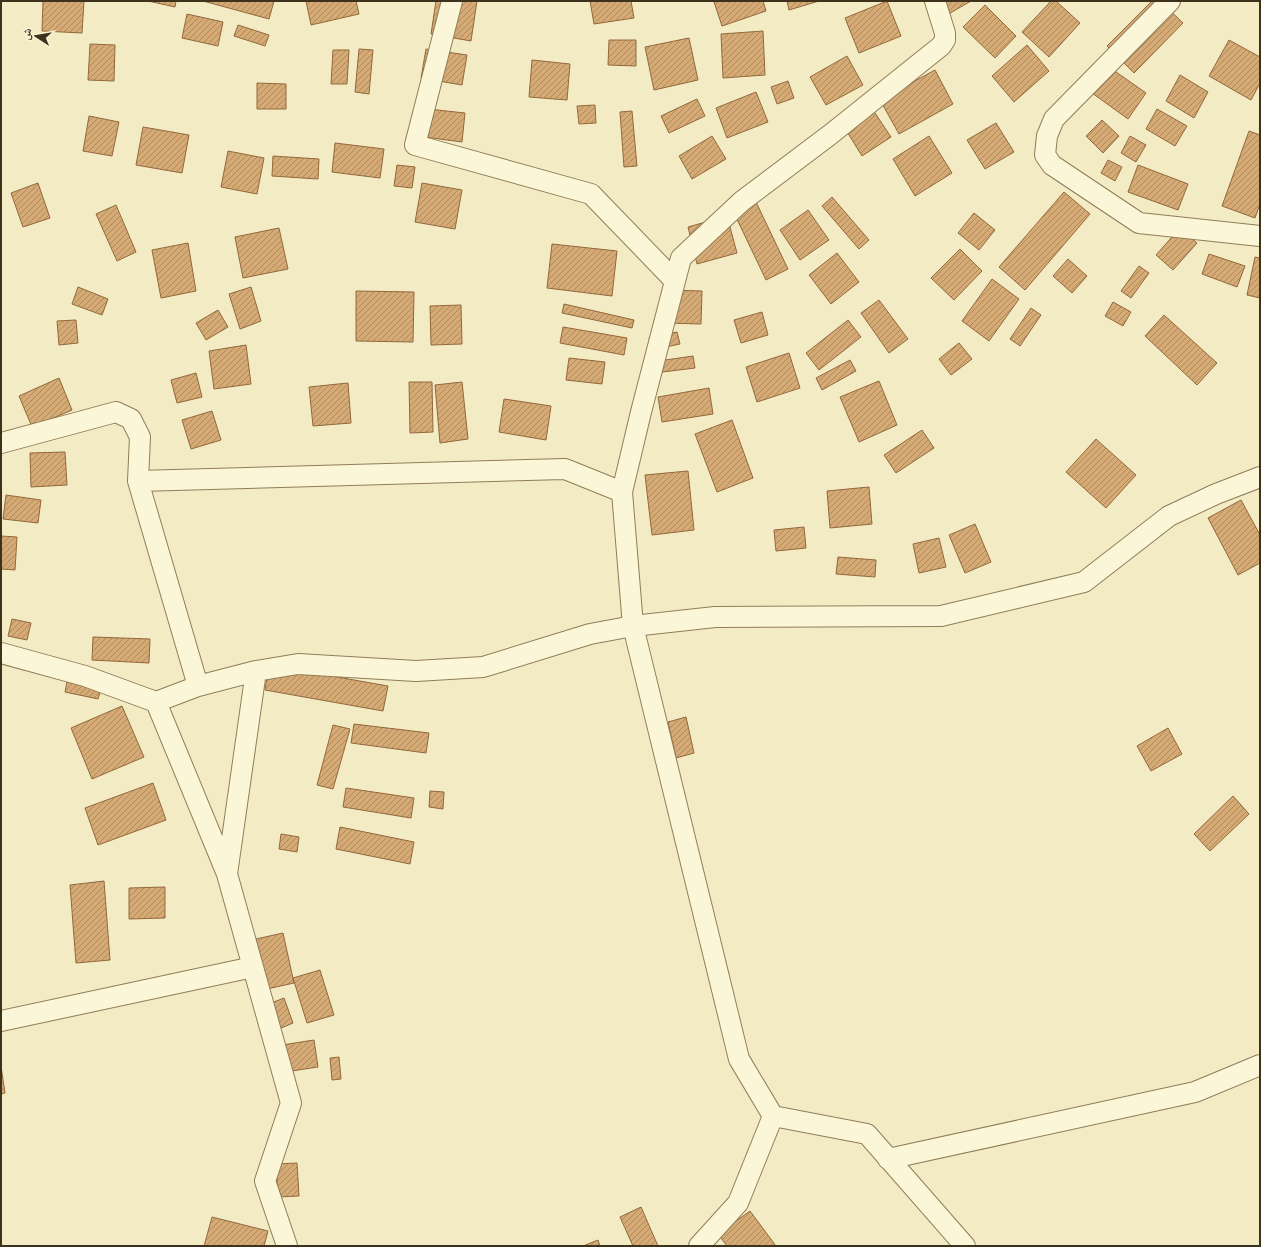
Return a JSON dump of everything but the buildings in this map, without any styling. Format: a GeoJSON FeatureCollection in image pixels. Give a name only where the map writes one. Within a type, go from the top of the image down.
{"type":"FeatureCollection","features":[{"type":"Feature","properties":{"kind":"street"},"geometry":{"type":"LineString","coordinates":[[452,1],[415,145],[591,194],[675,281]]}},
{"type":"Feature","properties":{"kind":"street"},"geometry":{"type":"LineString","coordinates":[[935,1],[946,33],[945,40],[941,46],[832,134],[742,201],[681,258],[622,492],[633,626],[738,1058],[773,1116],[867,1134],[965,1246]]}},
{"type":"Feature","properties":{"kind":"street"},"geometry":{"type":"LineString","coordinates":[[1170,1],[1054,119],[1047,136],[1045,155],[1052,165],[1139,223],[1260,236]]}},
{"type":"Feature","properties":{"kind":"street"},"geometry":{"type":"LineString","coordinates":[[1,443],[116,412],[131,419],[140,437],[138,481],[198,686]]}},
{"type":"Feature","properties":{"kind":"street"},"geometry":{"type":"LineString","coordinates":[[138,481],[565,469],[622,492]]}},
{"type":"Feature","properties":{"kind":"street"},"geometry":{"type":"LineString","coordinates":[[1,653],[85,676],[156,702],[198,686],[256,671],[298,664],[416,671],[483,667],[590,634],[633,626],[715,617],[941,616],[1084,582],[1169,516],[1216,494],[1260,477]]}},
{"type":"Feature","properties":{"kind":"street"},"geometry":{"type":"LineString","coordinates":[[227,874],[256,671]]}},
{"type":"Feature","properties":{"kind":"street"},"geometry":{"type":"LineString","coordinates":[[156,702],[227,874],[291,1103],[265,1181],[287,1246]]}},
{"type":"Feature","properties":{"kind":"street"},"geometry":{"type":"LineString","coordinates":[[1,1021],[253,967]]}},
{"type":"Feature","properties":{"kind":"street"},"geometry":{"type":"LineString","coordinates":[[888,1159],[1195,1092],[1260,1065]]}},
{"type":"Feature","properties":{"kind":"street"},"geometry":{"type":"LineString","coordinates":[[699,1246],[738,1203],[773,1116]]}}]}
